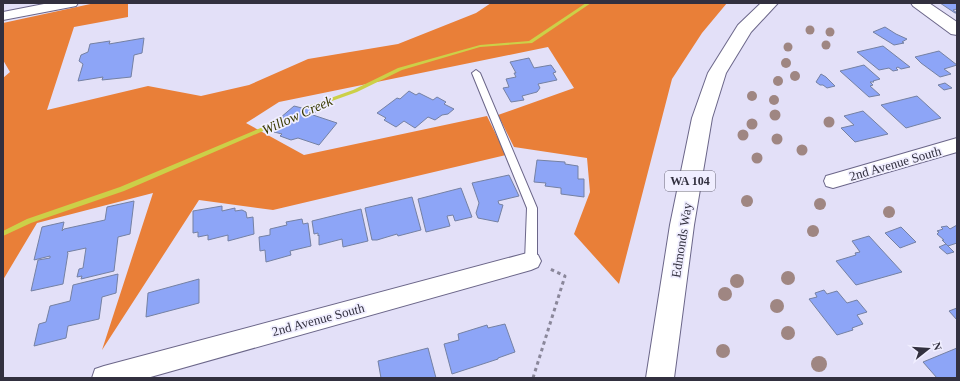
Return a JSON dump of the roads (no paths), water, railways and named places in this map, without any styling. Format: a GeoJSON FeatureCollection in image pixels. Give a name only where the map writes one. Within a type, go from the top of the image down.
{"type":"FeatureCollection","features":[{"type":"Feature","properties":{"kind":"main road","name":"Edmonds Way"},"geometry":{"type":"LineString","coordinates":[[660,378],[682,225],[702,118],[717,73],[744,29],[770,3]]}},
{"type":"Feature","properties":{"kind":"main road"},"geometry":{"type":"LineString","coordinates":[[919,3],[957,30]]}},
{"type":"Feature","properties":{"kind":"street"},"geometry":{"type":"LineString","coordinates":[[3,16],[71,3]]}},
{"type":"Feature","properties":{"kind":"street","name":"2nd Avenue South"},"geometry":{"type":"LineString","coordinates":[[832,180],[957,146]]}},
{"type":"Feature","properties":{"kind":"street","name":"2nd Avenue South"},"geometry":{"type":"LineString","coordinates":[[104,378],[531,261]]}},
{"type":"Feature","properties":{"kind":"lane"},"geometry":{"type":"LineString","coordinates":[[476,73],[532,208],[531,261]]}},
{"type":"Feature","properties":{"kind":"waterway","name":"Willow Creek"},"geometry":{"type":"LineString","coordinates":[[302,110],[355,91],[400,69],[480,46],[530,42],[589,3]]}},
{"type":"Feature","properties":{"kind":"waterway","name":"Willow Creek"},"geometry":{"type":"LineString","coordinates":[[3,234],[29,221],[122,189],[275,124]]}}]}
